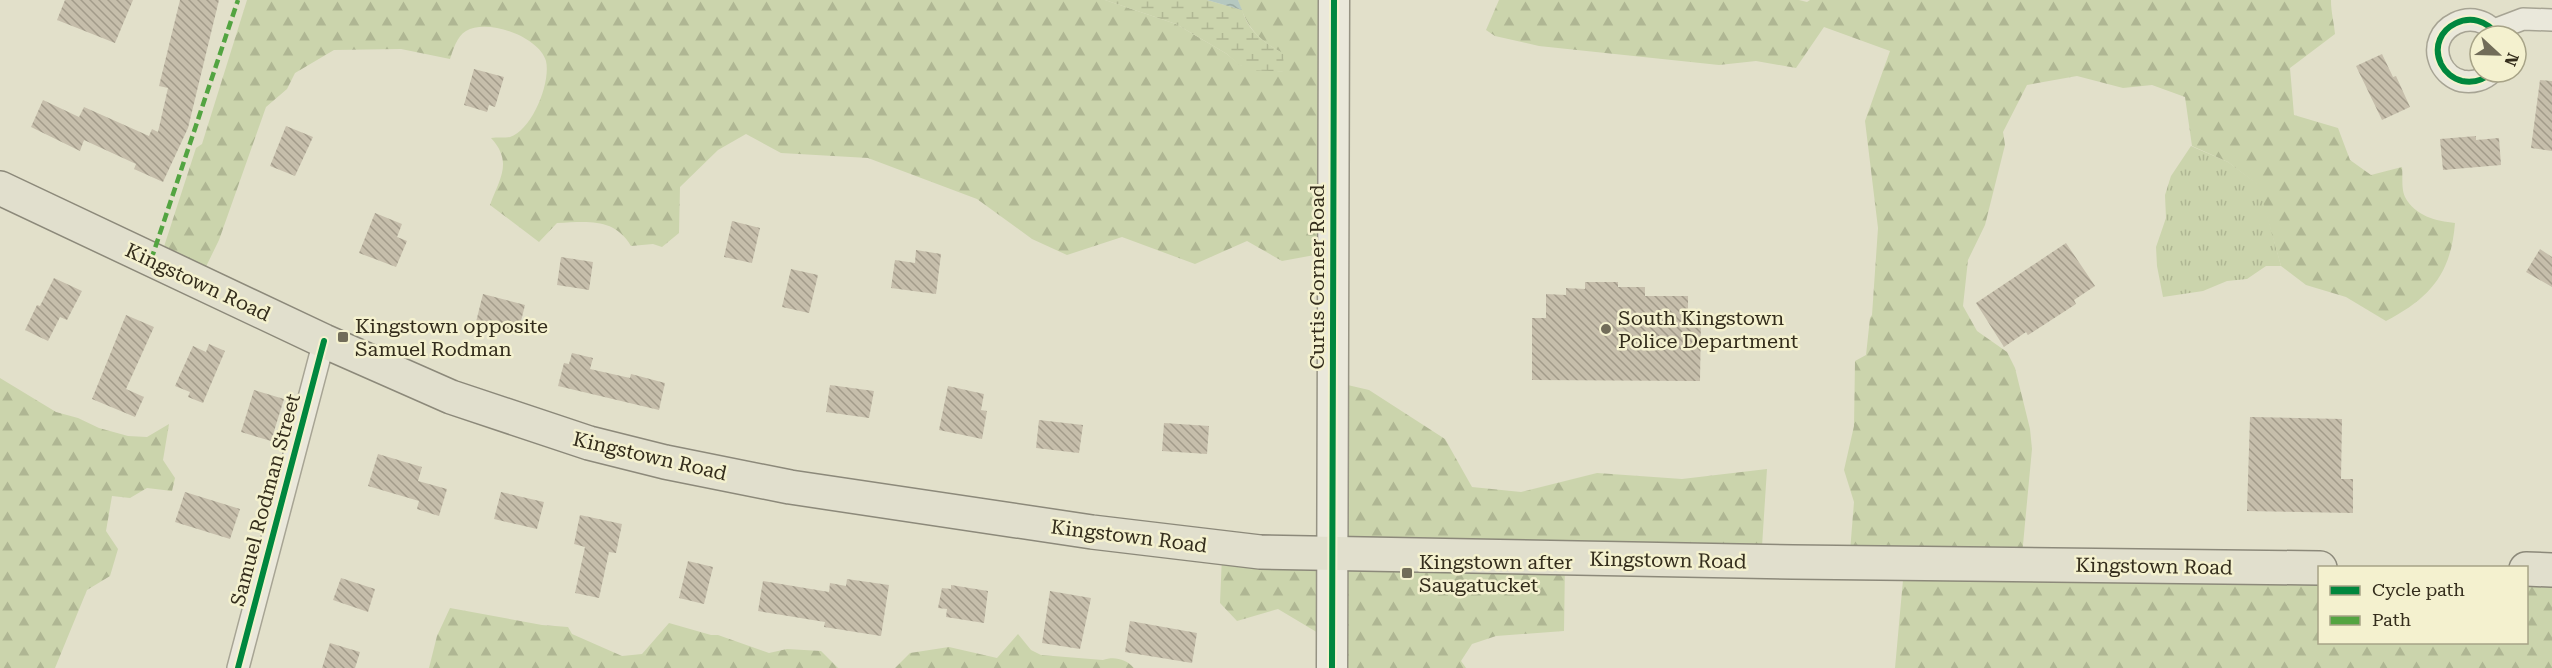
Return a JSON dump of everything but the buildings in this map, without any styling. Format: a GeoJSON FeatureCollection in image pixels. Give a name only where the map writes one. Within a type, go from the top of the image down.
{"type":"FeatureCollection","features":[{"type":"Feature","properties":{"kind":"main road","name":"Kingstown Road"},"geometry":{"type":"LineString","coordinates":[[0,188],[324,341],[451,397],[540,428],[665,462],[790,486],[1092,532],[1260,552],[1331,555],[2318,568]]}},
{"type":"Feature","properties":{"kind":"main road"},"geometry":{"type":"LineString","coordinates":[[2528,570],[2552,570]]}},
{"type":"Feature","properties":{"kind":"street","name":"Curtis Corner Road"},"geometry":{"type":"LineString","coordinates":[[1332,668],[1334,0]]}},
{"type":"Feature","properties":{"kind":"street"},"geometry":{"type":"LineString","coordinates":[[2513,24],[2523,19],[2552,20]]}},
{"type":"Feature","properties":{"kind":"street"},"geometry":{"type":"LineString","coordinates":[[2468,82],[2459,80],[2443,68],[2438,49],[2444,32],[2459,20],[2478,20],[2484,24]]}},
{"type":"Feature","properties":{"kind":"street","name":"Samuel Rodman Street"},"geometry":{"type":"LineString","coordinates":[[238,668],[324,341]]}},
{"type":"Feature","properties":{"kind":"green space"},"geometry":{"type":"Polygon","coordinates":[[[247,0],[1105,0],[1176,24],[1227,54],[1240,65],[1283,72],[1282,53],[1254,32],[1238,0],[1338,0],[1331,252],[1282,261],[1247,241],[1195,264],[1122,237],[1067,255],[1032,239],[977,199],[868,158],[781,153],[746,134],[718,150],[680,187],[679,233],[662,247],[653,244],[631,246],[616,230],[599,223],[589,222],[557,223],[539,242],[490,205],[503,170],[502,155],[491,138],[510,137],[526,125],[543,93],[546,81],[546,61],[534,44],[512,32],[487,27],[475,28],[463,33],[450,59],[401,49],[334,50],[295,73],[287,89],[266,107],[219,240],[199,281],[159,262],[196,148],[202,144],[247,0]]]}},
{"type":"Feature","properties":{"kind":"green space"},"geometry":{"type":"Polygon","coordinates":[[[1105,0],[1207,0],[1242,10],[1248,24],[1258,36],[1283,53],[1284,72],[1256,70],[1239,65],[1227,54],[1176,24],[1105,0]]]}},
{"type":"Feature","properties":{"kind":"green space"},"geometry":{"type":"Polygon","coordinates":[[[1499,0],[1799,0],[1807,2],[1810,0],[2331,0],[2335,34],[2290,68],[2294,115],[2338,128],[2350,160],[2371,175],[2402,167],[2405,197],[2414,209],[2441,221],[2455,223],[2449,257],[2443,270],[2436,282],[2415,303],[2386,321],[2346,297],[2306,285],[2281,266],[2258,185],[2228,162],[2192,146],[2185,97],[2152,85],[2123,88],[2077,76],[2027,85],[2003,132],[2005,145],[1985,225],[1968,260],[1963,306],[1977,331],[2007,352],[2015,368],[2030,429],[2032,449],[2021,566],[2318,572],[2318,644],[2528,644],[2528,576],[2552,577],[2552,668],[1895,668],[1904,569],[1849,564],[1854,502],[1844,470],[1854,426],[1855,361],[1866,355],[1872,315],[1878,228],[1865,121],[1890,51],[1824,27],[1796,68],[1756,61],[1719,65],[1539,46],[1495,36],[1486,30],[1499,0]]]}},
{"type":"Feature","properties":{"kind":"green space"},"geometry":{"type":"Polygon","coordinates":[[[2191,146],[2228,162],[2259,185],[2281,266],[2266,266],[2247,279],[2227,281],[2203,291],[2163,297],[2156,247],[2166,218],[2165,195],[2171,176],[2191,146]]]}},
{"type":"Feature","properties":{"kind":"green space"},"geometry":{"type":"Polygon","coordinates":[[[0,378],[56,412],[128,436],[147,437],[169,424],[163,460],[175,478],[172,491],[147,488],[130,498],[112,496],[106,531],[118,549],[110,576],[87,590],[55,668],[0,668],[0,378]]]}},
{"type":"Feature","properties":{"kind":"green space"},"geometry":{"type":"Polygon","coordinates":[[[1339,383],[1369,390],[1445,439],[1472,487],[1521,492],[1597,473],[1682,479],[1767,469],[1761,562],[1565,563],[1564,631],[1496,636],[1472,644],[1461,661],[1466,668],[1335,668],[1335,643],[1278,609],[1237,621],[1220,603],[1222,555],[1324,556],[1339,383]]]}},
{"type":"Feature","properties":{"kind":"green space"},"geometry":{"type":"Polygon","coordinates":[[[450,608],[542,625],[568,627],[572,634],[622,656],[642,654],[669,623],[718,635],[769,653],[787,649],[821,651],[838,668],[429,668],[437,636],[450,608]]]}},
{"type":"Feature","properties":{"kind":"green space"},"geometry":{"type":"Polygon","coordinates":[[[1018,634],[1031,650],[1041,655],[1103,660],[1116,658],[1124,660],[1134,668],[895,668],[910,653],[949,647],[997,658],[1018,634]]]}},
{"type":"Feature","properties":{"kind":"water"},"geometry":{"type":"Polygon","coordinates":[[[1207,0],[1238,0],[1242,10],[1207,0]]]}},
{"type":"Feature","properties":{"kind":"marked path"},"geometry":{"type":"LineString","coordinates":[[151,260],[238,0]]}},
{"type":"Feature","properties":{"kind":"cycle path"},"geometry":{"type":"LineString","coordinates":[[1332,668],[1334,0]]}},
{"type":"Feature","properties":{"kind":"cycle path"},"geometry":{"type":"LineString","coordinates":[[2468,82],[2450,75],[2441,64],[2438,51],[2440,39],[2455,23],[2466,20],[2484,24]]}},
{"type":"Feature","properties":{"kind":"cycle path"},"geometry":{"type":"LineString","coordinates":[[238,668],[324,341]]}},
{"type":"Feature","properties":{"kind":"place","name":"South Kingstown Police Department"},"geometry":{"type":"Point","coordinates":[1606,329]}},
{"type":"Feature","properties":{"kind":"place","name":"Kingstown opposite Samuel Rodman"},"geometry":{"type":"Point","coordinates":[343,337]}},
{"type":"Feature","properties":{"kind":"place","name":"Kingstown after Saugatucket"},"geometry":{"type":"Point","coordinates":[1407,573]}}]}
